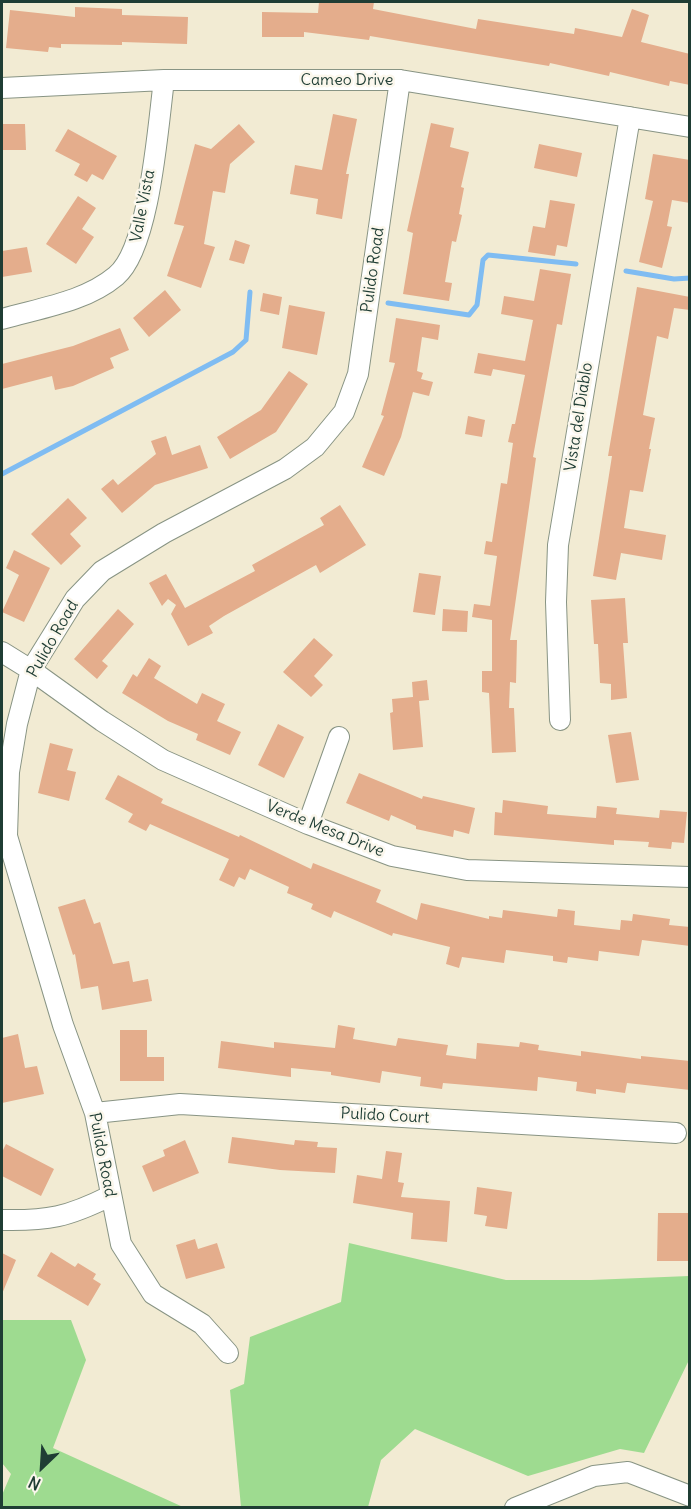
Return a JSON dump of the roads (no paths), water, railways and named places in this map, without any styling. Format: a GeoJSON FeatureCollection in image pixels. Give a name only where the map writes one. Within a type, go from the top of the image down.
{"type":"FeatureCollection","features":[{"type":"Feature","properties":{"kind":"street","name":"Cameo Drive"},"geometry":{"type":"LineString","coordinates":[[2,88],[164,80],[400,80],[690,127]]}},
{"type":"Feature","properties":{"kind":"street","name":"Valle Vista"},"geometry":{"type":"LineString","coordinates":[[2,319],[75,299],[91,292],[117,276],[134,252],[144,216],[164,80]]}},
{"type":"Feature","properties":{"kind":"street","name":"Pulido Road"},"geometry":{"type":"LineString","coordinates":[[228,1353],[201,1324],[153,1294],[121,1244],[95,1113],[63,1025],[4,837],[9,772],[16,724],[31,670],[75,599],[102,571],[164,533],[285,469],[315,447],[344,412],[358,374],[400,80]]}},
{"type":"Feature","properties":{"kind":"street","name":"Vista del Diablo"},"geometry":{"type":"LineString","coordinates":[[560,720],[556,602],[558,545],[630,117]]}},
{"type":"Feature","properties":{"kind":"street","name":"Verde Mesa Drive"},"geometry":{"type":"LineString","coordinates":[[2,652],[31,670],[102,722],[162,760],[308,824],[392,856],[444,867],[491,871],[690,877]]}},
{"type":"Feature","properties":{"kind":"street"},"geometry":{"type":"LineString","coordinates":[[308,824],[339,737]]}},
{"type":"Feature","properties":{"kind":"street","name":"Pulido Court"},"geometry":{"type":"LineString","coordinates":[[95,1113],[180,1104],[676,1133]]}},
{"type":"Feature","properties":{"kind":"street"},"geometry":{"type":"LineString","coordinates":[[2,1221],[38,1221],[74,1214],[110,1196]]}},
{"type":"Feature","properties":{"kind":"street"},"geometry":{"type":"LineString","coordinates":[[515,1508],[594,1476],[628,1472],[690,1496]]}},
{"type":"Feature","properties":{"kind":"waterway"},"geometry":{"type":"LineString","coordinates":[[388,303],[469,315],[477,305],[483,260],[488,255],[576,264]]}},
{"type":"Feature","properties":{"kind":"waterway"},"geometry":{"type":"LineString","coordinates":[[626,271],[674,279],[690,278]]}},
{"type":"Feature","properties":{"kind":"waterway"},"geometry":{"type":"LineString","coordinates":[[2,474],[233,352],[246,340],[250,292]]}}]}
